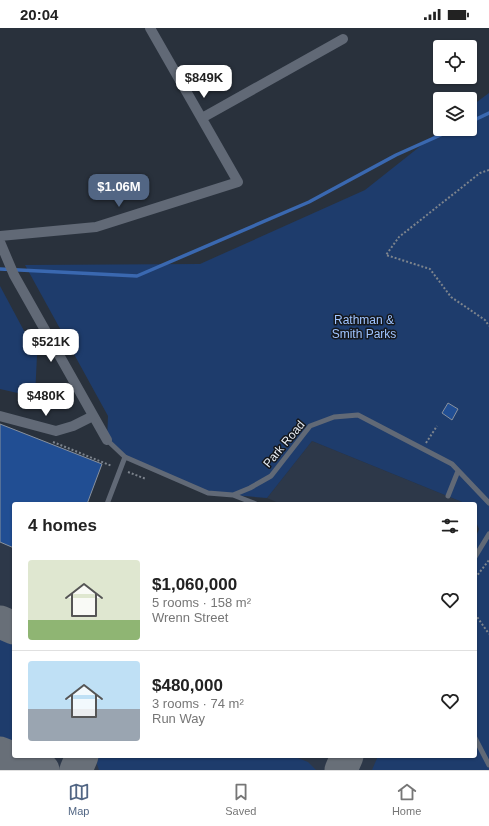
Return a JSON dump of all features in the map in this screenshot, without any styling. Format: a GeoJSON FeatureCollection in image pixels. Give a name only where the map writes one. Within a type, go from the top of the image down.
{"type":"FeatureCollection","features":[{"type":"Feature","properties":{"kind":"street"},"geometry":{"type":"LineString","coordinates":[[0,236],[96,227],[238,182],[150,28]]}},
{"type":"Feature","properties":{"kind":"street"},"geometry":{"type":"LineString","coordinates":[[202,118],[343,39]]}},
{"type":"Feature","properties":{"kind":"street"},"geometry":{"type":"LineString","coordinates":[[0,242],[14,275],[107,440]]}},
{"type":"Feature","properties":{"kind":"street"},"geometry":{"type":"LineString","coordinates":[[0,416],[56,431],[73,426],[93,416]]}},
{"type":"Feature","properties":{"kind":"lane","name":"Park Road"},"geometry":{"type":"LineString","coordinates":[[233,496],[271,476],[310,426],[334,417],[358,415],[452,464],[489,503]]}},
{"type":"Feature","properties":{"kind":"lane"},"geometry":{"type":"LineString","coordinates":[[107,440],[125,456],[208,493],[233,496],[250,502]]}},
{"type":"Feature","properties":{"kind":"lane"},"geometry":{"type":"LineString","coordinates":[[108,502],[125,456]]}},
{"type":"Feature","properties":{"kind":"lane"},"geometry":{"type":"LineString","coordinates":[[448,496],[458,471]]}},
{"type":"Feature","properties":{"kind":"lane"},"geometry":{"type":"LineString","coordinates":[[477,554],[489,534]]}},
{"type":"Feature","properties":{"kind":"lane"},"geometry":{"type":"LineString","coordinates":[[477,742],[489,765]]}},
{"type":"Feature","properties":{"kind":"path"},"geometry":{"type":"LineString","coordinates":[[489,170],[480,173],[399,237],[386,255],[430,268],[451,297],[485,320],[489,326]]}},
{"type":"Feature","properties":{"kind":"path"},"geometry":{"type":"LineString","coordinates":[[422,449],[437,426]]}},
{"type":"Feature","properties":{"kind":"path"},"geometry":{"type":"LineString","coordinates":[[50,441],[146,479]]}},
{"type":"Feature","properties":{"kind":"path"},"geometry":{"type":"LineString","coordinates":[[477,576],[489,560]]}},
{"type":"Feature","properties":{"kind":"path"},"geometry":{"type":"LineString","coordinates":[[477,617],[489,634]]}},
{"type":"Feature","properties":{"kind":"shaded area"},"geometry":{"type":"Polygon","coordinates":[[[0,424],[102,464],[88,502],[12,502],[12,758],[389,758],[384,770],[0,770],[0,424]]]}},
{"type":"Feature","properties":{"kind":"shaded area"},"geometry":{"type":"Polygon","coordinates":[[[312,441],[462,502],[276,502],[267,498],[312,441]]]}},
{"type":"Feature","properties":{"kind":"green space","name":"Rathman & Smith Parks"},"geometry":{"type":"Polygon","coordinates":[[[489,93],[489,770],[372,770],[377,758],[477,758],[477,534],[479,529],[477,524],[477,502],[462,502],[312,441],[267,498],[208,493],[125,457],[107,440],[108,416],[25,265],[200,264],[365,190],[433,136],[477,136],[477,102],[489,93]]]}},
{"type":"Feature","properties":{"kind":"green space"},"geometry":{"type":"Polygon","coordinates":[[[0,286],[37,355],[35,397],[0,389],[0,286]]]}},
{"type":"Feature","properties":{"kind":"green space"},"geometry":{"type":"Polygon","coordinates":[[[0,634],[12,639],[12,745],[0,740],[0,634]]]}},
{"type":"Feature","properties":{"kind":"green space"},"geometry":{"type":"Polygon","coordinates":[[[98,758],[298,758],[308,762],[316,770],[99,770],[97,764],[98,758]]]}},
{"type":"Feature","properties":{"kind":"building"},"geometry":{"type":"Polygon","coordinates":[[[448,403],[458,409],[452,420],[442,413],[448,403]]]}},
{"type":"Feature","properties":{"kind":"building"},"geometry":{"type":"Polygon","coordinates":[[[0,424],[102,464],[88,502],[12,502],[12,547],[0,542],[0,424]]]}},
{"type":"Feature","properties":{"kind":"waterway"},"geometry":{"type":"LineString","coordinates":[[477,119],[489,113]]}},
{"type":"Feature","properties":{"kind":"waterway"},"geometry":{"type":"LineString","coordinates":[[0,269],[137,276],[309,202],[396,155],[438,136]]}},
{"type":"Feature","properties":{"kind":"taxiway"},"geometry":{"type":"LineString","coordinates":[[0,622],[12,627]]}},
{"type":"Feature","properties":{"kind":"taxiway"},"geometry":{"type":"LineString","coordinates":[[0,753],[12,758]]}},
{"type":"Feature","properties":{"kind":"taxiway"},"geometry":{"type":"LineString","coordinates":[[13,758],[43,770]]}},
{"type":"Feature","properties":{"kind":"taxiway"},"geometry":{"type":"LineString","coordinates":[[76,770],[81,758]]}},
{"type":"Feature","properties":{"kind":"taxiway"},"geometry":{"type":"LineString","coordinates":[[341,770],[346,758]]}}]}
